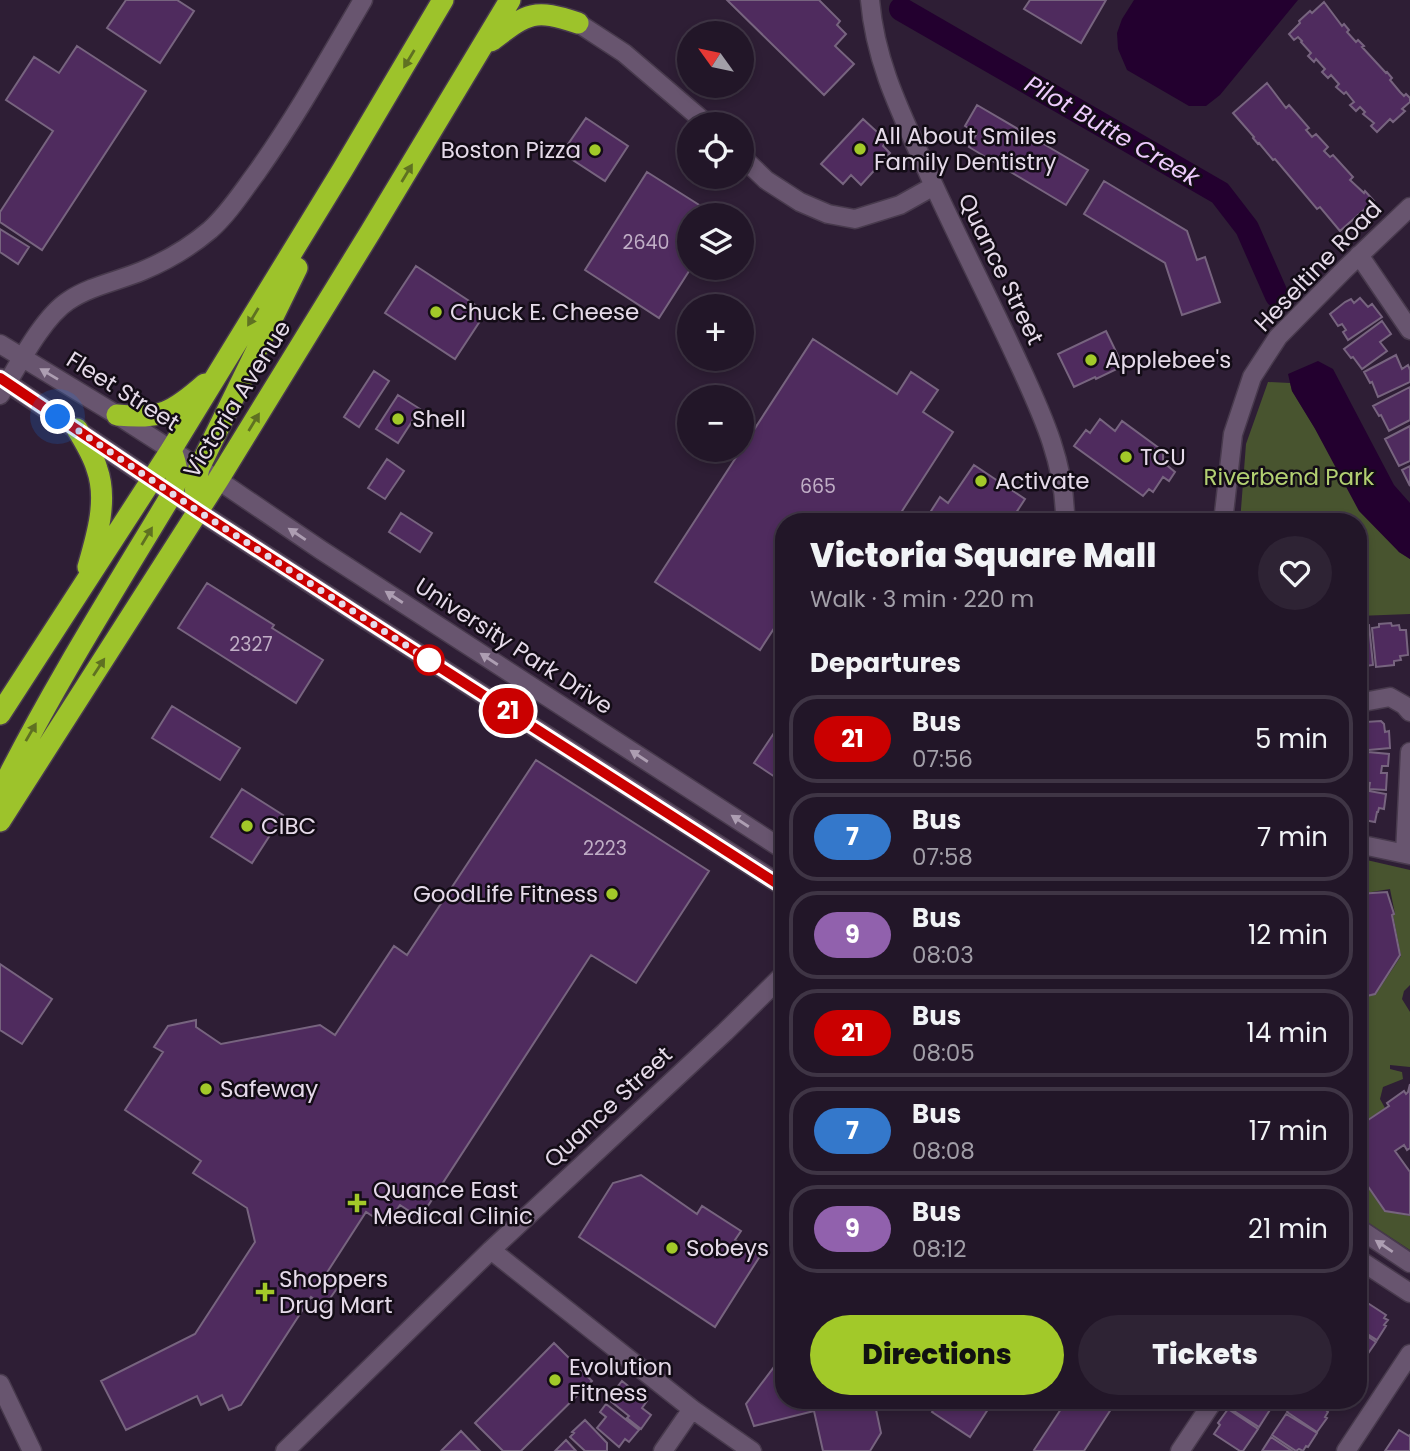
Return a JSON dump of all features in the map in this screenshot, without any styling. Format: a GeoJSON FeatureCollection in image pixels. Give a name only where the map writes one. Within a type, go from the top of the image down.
{"type":"FeatureCollection","features":[{"type":"Feature","properties":{"kind":"highway","name":"Victoria Avenue"},"geometry":{"type":"LineString","coordinates":[[0,714],[172,450],[443,0]]}},
{"type":"Feature","properties":{"kind":"highway","name":"Victoria Avenue"},"geometry":{"type":"LineString","coordinates":[[0,821],[218,480],[358,254],[510,0]]}},
{"type":"Feature","properties":{"kind":"highway"},"geometry":{"type":"LineString","coordinates":[[566,0],[578,23]]}},
{"type":"Feature","properties":{"kind":"highway"},"geometry":{"type":"LineString","coordinates":[[481,48],[517,21],[535,14],[552,15],[578,23]]}},
{"type":"Feature","properties":{"kind":"highway"},"geometry":{"type":"LineString","coordinates":[[198,511],[194,497],[199,468],[343,169]]}},
{"type":"Feature","properties":{"kind":"highway"},"geometry":{"type":"LineString","coordinates":[[117,415],[147,417],[172,410],[222,368]]}},
{"type":"Feature","properties":{"kind":"highway"},"geometry":{"type":"LineString","coordinates":[[77,429],[98,469],[101,485],[99,524],[83,586]]}},
{"type":"Feature","properties":{"kind":"highway"},"geometry":{"type":"LineString","coordinates":[[0,793],[77,652],[173,494],[177,468],[172,450]]}},
{"type":"Feature","properties":{"kind":"street"},"geometry":{"type":"LineString","coordinates":[[363,0],[299,107],[228,212],[196,242],[167,259],[67,301],[45,324],[3,385],[77,429],[198,511],[775,881]]}},
{"type":"Feature","properties":{"kind":"street","name":"Quance Street"},"geometry":{"type":"LineString","coordinates":[[870,0],[876,43],[902,116],[1047,427],[1062,484],[1064,513]]}},
{"type":"Feature","properties":{"kind":"street"},"geometry":{"type":"LineString","coordinates":[[578,23],[624,53],[693,112]]}},
{"type":"Feature","properties":{"kind":"street"},"geometry":{"type":"LineString","coordinates":[[754,168],[766,180],[800,202],[828,214],[855,219],[900,205],[934,186]]}},
{"type":"Feature","properties":{"kind":"street","name":"Heseltine Road"},"geometry":{"type":"LineString","coordinates":[[1224,513],[1233,433],[1252,377],[1278,337],[1410,207]]}},
{"type":"Feature","properties":{"kind":"street"},"geometry":{"type":"LineString","coordinates":[[1359,255],[1410,330]]}},
{"type":"Feature","properties":{"kind":"street","name":"Fleet Street"},"geometry":{"type":"LineString","coordinates":[[0,344],[218,480]]}},
{"type":"Feature","properties":{"kind":"street","name":"University Park Drive"},"geometry":{"type":"LineString","coordinates":[[218,480],[321,550],[775,844]]}},
{"type":"Feature","properties":{"kind":"street"},"geometry":{"type":"LineString","coordinates":[[1367,701],[1390,697],[1410,712]]}},
{"type":"Feature","properties":{"kind":"street"},"geometry":{"type":"LineString","coordinates":[[1367,846],[1408,855],[1410,752]]}},
{"type":"Feature","properties":{"kind":"street","name":"Quance Street"},"geometry":{"type":"LineString","coordinates":[[285,1451],[491,1250],[775,983]]}},
{"type":"Feature","properties":{"kind":"street"},"geometry":{"type":"LineString","coordinates":[[1367,1234],[1410,1263]]}},
{"type":"Feature","properties":{"kind":"street"},"geometry":{"type":"LineString","coordinates":[[491,1250],[692,1409],[752,1451]]}},
{"type":"Feature","properties":{"kind":"street"},"geometry":{"type":"LineString","coordinates":[[1367,1265],[1410,1293]]}},
{"type":"Feature","properties":{"kind":"street"},"geometry":{"type":"LineString","coordinates":[[1346,1451],[1410,1354]]}},
{"type":"Feature","properties":{"kind":"street"},"geometry":{"type":"LineString","coordinates":[[0,1384],[32,1451]]}},
{"type":"Feature","properties":{"kind":"street"},"geometry":{"type":"LineString","coordinates":[[663,1451],[692,1409]]}},
{"type":"Feature","properties":{"kind":"street"},"geometry":{"type":"LineString","coordinates":[[1180,1451],[1208,1409]]}},
{"type":"Feature","properties":{"kind":"green space","name":"Riverbend Park"},"geometry":{"type":"Polygon","coordinates":[[[1268,382],[1290,383],[1314,427],[1399,552],[1410,559],[1410,614],[1367,616],[1367,513],[1241,513],[1246,444],[1268,382]]]}},
{"type":"Feature","properties":{"kind":"green space"},"geometry":{"type":"Polygon","coordinates":[[[1367,860],[1410,870],[1410,985],[1404,991],[1402,999],[1410,1012],[1410,1067],[1390,1065],[1390,1069],[1402,1072],[1403,1079],[1383,1087],[1380,1099],[1385,1108],[1367,1120],[1367,996],[1376,994],[1401,956],[1390,889],[1367,893],[1367,860]]]}},
{"type":"Feature","properties":{"kind":"green space"},"geometry":{"type":"Polygon","coordinates":[[[1367,1186],[1384,1211],[1410,1216],[1410,1250],[1367,1222],[1367,1186]]]}},
{"type":"Feature","properties":{"kind":"shaded area"},"geometry":{"type":"Polygon","coordinates":[[[1134,0],[1298,0],[1220,95],[1206,106],[1189,106],[1127,70],[1118,49],[1117,33],[1134,0]]]}},
{"type":"Feature","properties":{"kind":"shaded area"},"geometry":{"type":"Polygon","coordinates":[[[1318,361],[1333,369],[1394,485],[1410,503],[1410,559],[1399,552],[1367,519],[1367,513],[1359,511],[1292,391],[1288,374],[1318,361]]]}},
{"type":"Feature","properties":{"kind":"building"},"geometry":{"type":"Polygon","coordinates":[[[126,0],[177,0],[194,11],[160,63],[107,28],[126,0]]]}},
{"type":"Feature","properties":{"kind":"building"},"geometry":{"type":"Polygon","coordinates":[[[727,0],[819,0],[840,21],[837,25],[846,34],[835,46],[854,64],[824,95],[754,26],[754,21],[748,21],[727,0]]]}},
{"type":"Feature","properties":{"kind":"building"},"geometry":{"type":"Polygon","coordinates":[[[1030,0],[1106,0],[1081,43],[1024,9],[1030,0]]]}},
{"type":"Feature","properties":{"kind":"building"},"geometry":{"type":"Polygon","coordinates":[[[1324,2],[1356,42],[1358,40],[1387,72],[1400,92],[1410,98],[1410,102],[1402,109],[1405,111],[1393,122],[1390,119],[1377,132],[1371,126],[1374,123],[1363,114],[1365,112],[1360,107],[1356,111],[1350,105],[1354,102],[1346,92],[1344,94],[1336,87],[1339,84],[1331,75],[1328,78],[1322,72],[1325,69],[1316,59],[1314,62],[1308,56],[1311,53],[1302,41],[1298,37],[1294,40],[1289,34],[1299,21],[1324,2]]]}},
{"type":"Feature","properties":{"kind":"building"},"geometry":{"type":"Polygon","coordinates":[[[77,46],[146,91],[42,250],[0,222],[0,212],[53,131],[6,100],[34,57],[59,73],[77,46]]]}},
{"type":"Feature","properties":{"kind":"building"},"geometry":{"type":"Polygon","coordinates":[[[1267,83],[1286,108],[1289,105],[1309,128],[1306,130],[1312,137],[1316,134],[1328,147],[1324,151],[1330,157],[1333,155],[1353,177],[1350,180],[1374,201],[1340,231],[1258,144],[1233,113],[1267,83]]]}},
{"type":"Feature","properties":{"kind":"building"},"geometry":{"type":"Polygon","coordinates":[[[977,105],[1088,170],[1066,205],[969,147],[977,133],[965,126],[977,105]]]}},
{"type":"Feature","properties":{"kind":"building","name":"Boston Pizza"},"geometry":{"type":"Polygon","coordinates":[[[586,118],[628,146],[605,181],[562,153],[586,118]]]}},
{"type":"Feature","properties":{"kind":"building","name":"All About Smiles Family Dentistry"},"geometry":{"type":"Polygon","coordinates":[[[863,119],[887,141],[883,146],[890,153],[861,185],[851,175],[843,184],[821,164],[863,119]]]}},
{"type":"Feature","properties":{"kind":"building"},"geometry":{"type":"Polygon","coordinates":[[[647,172],[696,203],[677,203],[677,280],[683,280],[659,318],[585,270],[647,172]]]}},
{"type":"Feature","properties":{"kind":"building"},"geometry":{"type":"Polygon","coordinates":[[[1104,181],[1187,231],[1197,260],[1205,257],[1220,302],[1182,315],[1165,263],[1084,214],[1104,181]]]}},
{"type":"Feature","properties":{"kind":"building"},"geometry":{"type":"Polygon","coordinates":[[[0,229],[29,247],[18,264],[0,252],[0,229]]]}},
{"type":"Feature","properties":{"kind":"building","name":"Chuck E. Cheese"},"geometry":{"type":"Polygon","coordinates":[[[416,266],[486,312],[455,359],[385,313],[416,266]]]}},
{"type":"Feature","properties":{"kind":"building"},"geometry":{"type":"Polygon","coordinates":[[[1360,298],[1368,307],[1372,304],[1382,317],[1348,340],[1342,324],[1338,326],[1330,314],[1345,302],[1351,299],[1354,303],[1360,298]]]}},
{"type":"Feature","properties":{"kind":"building"},"geometry":{"type":"Polygon","coordinates":[[[1382,321],[1391,334],[1380,342],[1387,351],[1362,369],[1344,349],[1382,321]]]}},
{"type":"Feature","properties":{"kind":"building","name":"Applebee's"},"geometry":{"type":"Polygon","coordinates":[[[1106,331],[1123,366],[1074,387],[1058,354],[1106,331]]]}},
{"type":"Feature","properties":{"kind":"building"},"geometry":{"type":"Polygon","coordinates":[[[813,339],[897,394],[911,372],[938,390],[923,412],[953,432],[901,513],[775,513],[775,627],[760,650],[655,582],[733,462],[754,462],[754,430],[813,339]]]}},
{"type":"Feature","properties":{"kind":"building"},"geometry":{"type":"Polygon","coordinates":[[[1396,355],[1402,369],[1408,365],[1410,382],[1378,397],[1364,372],[1396,355]]]}},
{"type":"Feature","properties":{"kind":"building","name":"Shell"},"geometry":{"type":"Polygon","coordinates":[[[374,371],[389,381],[359,427],[344,417],[374,371]]]}},
{"type":"Feature","properties":{"kind":"building"},"geometry":{"type":"Polygon","coordinates":[[[1410,387],[1410,420],[1389,431],[1373,406],[1410,387]]]}},
{"type":"Feature","properties":{"kind":"building","name":"Shell"},"geometry":{"type":"Polygon","coordinates":[[[398,395],[420,409],[398,443],[376,429],[398,395]]]}},
{"type":"Feature","properties":{"kind":"building","name":"TCU"},"geometry":{"type":"Polygon","coordinates":[[[1100,419],[1115,431],[1122,421],[1163,451],[1163,462],[1175,472],[1169,481],[1163,477],[1153,492],[1149,489],[1143,496],[1074,446],[1086,430],[1090,433],[1100,419]]]}},
{"type":"Feature","properties":{"kind":"building"},"geometry":{"type":"Polygon","coordinates":[[[1410,426],[1410,461],[1399,466],[1385,439],[1410,426]]]}},
{"type":"Feature","properties":{"kind":"building"},"geometry":{"type":"Polygon","coordinates":[[[387,459],[404,471],[385,499],[368,488],[387,459]]]}},
{"type":"Feature","properties":{"kind":"building","name":"Activate"},"geometry":{"type":"Polygon","coordinates":[[[974,465],[1025,499],[1016,513],[930,513],[940,497],[948,503],[974,465]]]}},
{"type":"Feature","properties":{"kind":"building"},"geometry":{"type":"Polygon","coordinates":[[[1410,466],[1410,486],[1402,470],[1410,466]]]}},
{"type":"Feature","properties":{"kind":"building"},"geometry":{"type":"Polygon","coordinates":[[[401,513],[432,533],[420,552],[389,532],[401,513]]]}},
{"type":"Feature","properties":{"kind":"building"},"geometry":{"type":"Polygon","coordinates":[[[207,583],[323,660],[296,703],[178,628],[207,583]]]}},
{"type":"Feature","properties":{"kind":"building"},"geometry":{"type":"Polygon","coordinates":[[[1391,623],[1392,626],[1399,625],[1400,630],[1406,630],[1408,655],[1400,656],[1401,660],[1394,661],[1394,665],[1376,667],[1372,628],[1391,623]]]}},
{"type":"Feature","properties":{"kind":"building"},"geometry":{"type":"Polygon","coordinates":[[[1367,625],[1373,665],[1367,666],[1367,625]]]}},
{"type":"Feature","properties":{"kind":"building"},"geometry":{"type":"Polygon","coordinates":[[[172,706],[240,748],[220,780],[152,738],[172,706]]]}},
{"type":"Feature","properties":{"kind":"building"},"geometry":{"type":"Polygon","coordinates":[[[1381,721],[1384,724],[1385,732],[1389,731],[1390,748],[1367,750],[1367,722],[1381,721]]]}},
{"type":"Feature","properties":{"kind":"building"},"geometry":{"type":"Polygon","coordinates":[[[775,732],[775,777],[754,763],[775,732]]]}},
{"type":"Feature","properties":{"kind":"building"},"geometry":{"type":"Polygon","coordinates":[[[1368,754],[1389,754],[1388,766],[1382,766],[1381,773],[1387,773],[1386,790],[1369,789],[1368,754]]]}},
{"type":"Feature","properties":{"kind":"building"},"geometry":{"type":"Polygon","coordinates":[[[536,760],[709,871],[636,983],[591,955],[420,1218],[400,1205],[386,1225],[366,1212],[326,1274],[340,1284],[324,1307],[311,1297],[241,1405],[229,1410],[222,1395],[201,1405],[197,1396],[126,1430],[101,1381],[195,1334],[255,1242],[247,1208],[193,1173],[201,1161],[125,1110],[163,1052],[154,1047],[168,1026],[196,1020],[196,1027],[221,1044],[320,1025],[335,1035],[394,946],[407,955],[536,760]]]}},
{"type":"Feature","properties":{"kind":"building"},"geometry":{"type":"Polygon","coordinates":[[[242,789],[283,815],[252,863],[211,837],[242,789]]]}},
{"type":"Feature","properties":{"kind":"building"},"geometry":{"type":"Polygon","coordinates":[[[1367,791],[1386,794],[1384,809],[1379,808],[1375,822],[1367,821],[1367,791]]]}},
{"type":"Feature","properties":{"kind":"building"},"geometry":{"type":"Polygon","coordinates":[[[1387,892],[1394,914],[1392,915],[1400,955],[1375,994],[1367,996],[1367,893],[1387,892]]]}},
{"type":"Feature","properties":{"kind":"building"},"geometry":{"type":"Polygon","coordinates":[[[0,964],[52,999],[22,1044],[0,1030],[0,964]]]}},
{"type":"Feature","properties":{"kind":"building"},"geometry":{"type":"Polygon","coordinates":[[[1410,1084],[1410,1148],[1407,1150],[1404,1145],[1395,1151],[1410,1172],[1410,1215],[1385,1211],[1367,1185],[1367,1121],[1389,1106],[1387,1103],[1404,1091],[1406,1094],[1410,1084]]]}},
{"type":"Feature","properties":{"kind":"building","name":"Sobeys"},"geometry":{"type":"Polygon","coordinates":[[[641,1175],[697,1214],[702,1206],[741,1231],[735,1240],[760,1256],[715,1327],[579,1237],[613,1183],[641,1175]]]}},
{"type":"Feature","properties":{"kind":"building"},"geometry":{"type":"Polygon","coordinates":[[[1367,1303],[1386,1315],[1384,1318],[1388,1320],[1377,1340],[1367,1334],[1367,1303]]]}},
{"type":"Feature","properties":{"kind":"building"},"geometry":{"type":"Polygon","coordinates":[[[1367,1336],[1376,1342],[1367,1355],[1367,1336]]]}},
{"type":"Feature","properties":{"kind":"building"},"geometry":{"type":"Polygon","coordinates":[[[554,1343],[592,1381],[521,1451],[503,1451],[475,1423],[554,1343]]]}},
{"type":"Feature","properties":{"kind":"building"},"geometry":{"type":"Polygon","coordinates":[[[774,1367],[775,1409],[876,1409],[881,1433],[870,1451],[823,1451],[814,1411],[754,1426],[746,1404],[774,1367]]]}},
{"type":"Feature","properties":{"kind":"building"},"geometry":{"type":"Polygon","coordinates":[[[622,1381],[647,1401],[642,1408],[651,1415],[641,1429],[608,1399],[622,1381]]]}},
{"type":"Feature","properties":{"kind":"building"},"geometry":{"type":"Polygon","coordinates":[[[606,1404],[639,1430],[629,1442],[625,1439],[619,1447],[597,1428],[606,1417],[600,1412],[606,1404]]]}},
{"type":"Feature","properties":{"kind":"building"},"geometry":{"type":"Polygon","coordinates":[[[934,1409],[988,1409],[970,1437],[932,1412],[934,1409]]]}},
{"type":"Feature","properties":{"kind":"building"},"geometry":{"type":"Polygon","coordinates":[[[1061,1409],[1111,1409],[1084,1451],[1034,1450],[1061,1409]]]}},
{"type":"Feature","properties":{"kind":"building"},"geometry":{"type":"Polygon","coordinates":[[[1228,1409],[1258,1429],[1243,1451],[1214,1434],[1228,1409]]]}},
{"type":"Feature","properties":{"kind":"building"},"geometry":{"type":"Polygon","coordinates":[[[1235,1409],[1270,1409],[1259,1427],[1234,1411],[1235,1409]]]}},
{"type":"Feature","properties":{"kind":"building"},"geometry":{"type":"Polygon","coordinates":[[[1289,1409],[1325,1409],[1328,1412],[1317,1432],[1287,1412],[1289,1409]]]}},
{"type":"Feature","properties":{"kind":"building"},"geometry":{"type":"Polygon","coordinates":[[[1286,1414],[1317,1433],[1303,1451],[1296,1451],[1272,1435],[1286,1414]]]}},
{"type":"Feature","properties":{"kind":"building"},"geometry":{"type":"Polygon","coordinates":[[[585,1420],[607,1443],[607,1451],[585,1451],[570,1437],[585,1420]]]}},
{"type":"Feature","properties":{"kind":"building"},"geometry":{"type":"Polygon","coordinates":[[[1399,1430],[1410,1435],[1410,1451],[1385,1451],[1399,1430]]]}},
{"type":"Feature","properties":{"kind":"building"},"geometry":{"type":"Polygon","coordinates":[[[461,1431],[480,1451],[441,1451],[461,1431]]]}},
{"type":"Feature","properties":{"kind":"building"},"geometry":{"type":"Polygon","coordinates":[[[1271,1437],[1292,1451],[1262,1451],[1271,1437]]]}},
{"type":"Feature","properties":{"kind":"building"},"geometry":{"type":"Polygon","coordinates":[[[566,1440],[576,1451],[555,1451],[566,1440]]]}},
{"type":"Feature","properties":{"kind":"waterway","name":"Pilot Butte Creek"},"geometry":{"type":"LineString","coordinates":[[901,9],[1220,193],[1247,228],[1277,296]]}},
{"type":"Feature","properties":{"kind":"bus line","name":"21"},"geometry":{"type":"LineString","coordinates":[[0,378],[198,511],[775,882]]}},
{"type":"Feature","properties":{"kind":"place","name":"All About Smiles Family Dentistry"},"geometry":{"type":"Point","coordinates":[860,149]}},
{"type":"Feature","properties":{"kind":"place","name":"Boston Pizza"},"geometry":{"type":"Point","coordinates":[595,150]}},
{"type":"Feature","properties":{"kind":"place","name":"Chuck E. Cheese"},"geometry":{"type":"Point","coordinates":[436,312]}},
{"type":"Feature","properties":{"kind":"place","name":"Applebee's"},"geometry":{"type":"Point","coordinates":[1091,360]}},
{"type":"Feature","properties":{"kind":"place","name":"Shell"},"geometry":{"type":"Point","coordinates":[398,419]}},
{"type":"Feature","properties":{"kind":"place","name":"TCU"},"geometry":{"type":"Point","coordinates":[1126,457]}},
{"type":"Feature","properties":{"kind":"place","name":"Activate"},"geometry":{"type":"Point","coordinates":[981,481]}},
{"type":"Feature","properties":{"kind":"place","name":"CIBC"},"geometry":{"type":"Point","coordinates":[247,826]}},
{"type":"Feature","properties":{"kind":"place","name":"GoodLife Fitness"},"geometry":{"type":"Point","coordinates":[612,894]}},
{"type":"Feature","properties":{"kind":"place","name":"Safeway"},"geometry":{"type":"Point","coordinates":[206,1089]}},
{"type":"Feature","properties":{"kind":"place","name":"Quance East Medical Clinic"},"geometry":{"type":"Point","coordinates":[357,1203]}},
{"type":"Feature","properties":{"kind":"place","name":"Sobeys"},"geometry":{"type":"Point","coordinates":[672,1248]}},
{"type":"Feature","properties":{"kind":"place","name":"Shoppers Drug Mart"},"geometry":{"type":"Point","coordinates":[265,1292]}},
{"type":"Feature","properties":{"kind":"place","name":"Evolution Fitness"},"geometry":{"type":"Point","coordinates":[555,1380]}},
{"type":"Feature","properties":{"kind":"route"},"geometry":{"type":"LineString","coordinates":[[58,417],[435,664],[429,660]]}}]}
